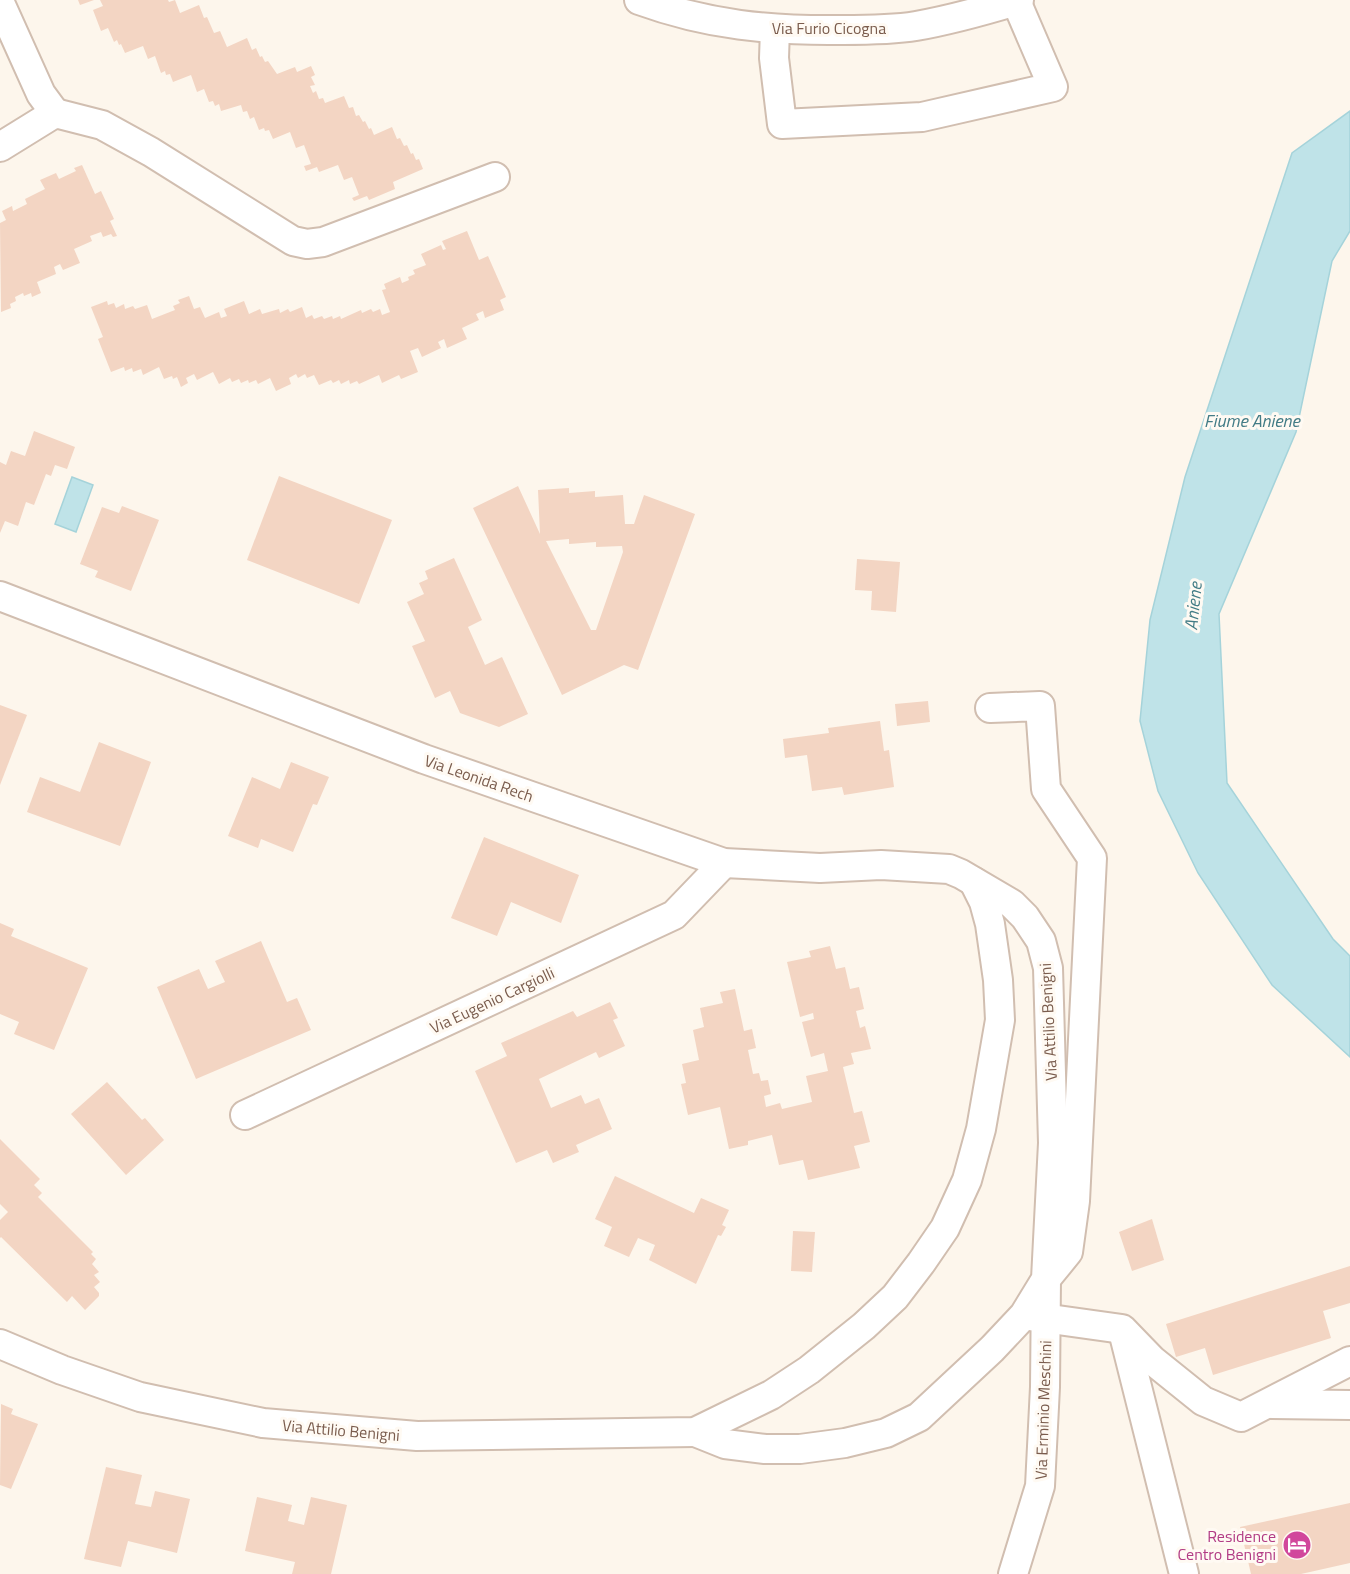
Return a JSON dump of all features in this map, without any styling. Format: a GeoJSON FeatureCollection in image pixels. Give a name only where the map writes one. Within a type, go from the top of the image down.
{"type":"FeatureCollection","features":[{"type":"Feature","properties":{"kind":"street","name":"Via Furio Cicogna"},"geometry":{"type":"LineString","coordinates":[[639,0],[699,19],[747,27],[805,31],[916,26],[1017,0]]}},
{"type":"Feature","properties":{"kind":"street"},"geometry":{"type":"LineString","coordinates":[[775,29],[774,58],[782,124],[922,117],[1053,87],[1017,0]]}},
{"type":"Feature","properties":{"kind":"street"},"geometry":{"type":"LineString","coordinates":[[0,3],[37,86],[55,113],[102,125],[152,152],[293,241],[306,244],[323,242],[495,177]]}},
{"type":"Feature","properties":{"kind":"street"},"geometry":{"type":"LineString","coordinates":[[0,147],[55,113]]}},
{"type":"Feature","properties":{"kind":"street","name":"Via Leonida Rech"},"geometry":{"type":"LineString","coordinates":[[0,596],[424,759],[724,863],[820,868],[881,865],[940,868],[962,874],[974,882]]}},
{"type":"Feature","properties":{"kind":"street"},"geometry":{"type":"LineString","coordinates":[[990,708],[1040,706],[1046,789],[1092,858],[1075,1201],[1068,1252],[1046,1279]]}},
{"type":"Feature","properties":{"kind":"street","name":"Via Eugenio Cargiolli"},"geometry":{"type":"LineString","coordinates":[[245,1115],[674,915],[724,863]]}},
{"type":"Feature","properties":{"kind":"street","name":"Via Attilio Benigni"},"geometry":{"type":"LineString","coordinates":[[0,1344],[62,1370],[140,1397],[202,1412],[263,1423],[417,1436],[695,1432],[725,1444],[765,1449],[800,1449],[823,1446],[886,1433],[919,1417],[992,1349],[1035,1316],[1046,1279],[1053,1143],[1048,968],[1041,941],[1025,918],[1012,904],[974,882]]}},
{"type":"Feature","properties":{"kind":"street","name":"Via Attilio Benigni"},"geometry":{"type":"LineString","coordinates":[[695,1432],[771,1395],[809,1370],[864,1326],[895,1297],[945,1228],[967,1180],[981,1129],[1000,1020],[993,936],[984,902],[974,882]]}},
{"type":"Feature","properties":{"kind":"street"},"geometry":{"type":"LineString","coordinates":[[1035,1316],[1122,1329],[1152,1360],[1203,1401],[1241,1417],[1350,1361]]}},
{"type":"Feature","properties":{"kind":"street","name":"Via Erminio Meschini"},"geometry":{"type":"LineString","coordinates":[[1013,1574],[1040,1486],[1045,1387],[1035,1316]]}},
{"type":"Feature","properties":{"kind":"street"},"geometry":{"type":"LineString","coordinates":[[1122,1329],[1184,1574]]}},
{"type":"Feature","properties":{"kind":"street"},"geometry":{"type":"LineString","coordinates":[[1267,1404],[1350,1405]]}},
{"type":"Feature","properties":{"kind":"water","name":"Fiume Aniene"},"geometry":{"type":"Polygon","coordinates":[[[1350,111],[1350,231],[1332,261],[1296,432],[1219,614],[1227,783],[1333,939],[1350,956],[1350,1057],[1272,985],[1198,873],[1158,791],[1140,721],[1150,620],[1185,477],[1292,153],[1350,111]]]}},
{"type":"Feature","properties":{"kind":"water"},"geometry":{"type":"Polygon","coordinates":[[[72,477],[93,485],[76,532],[55,524],[72,477]]]}},
{"type":"Feature","properties":{"kind":"building"},"geometry":{"type":"Polygon","coordinates":[[[78,0],[94,0],[80,5],[78,0]]]}},
{"type":"Feature","properties":{"kind":"building"},"geometry":{"type":"Polygon","coordinates":[[[100,0],[168,0],[169,2],[175,0],[180,13],[199,5],[214,33],[220,31],[227,47],[247,38],[252,50],[256,48],[260,57],[262,56],[265,62],[268,61],[277,74],[295,67],[297,72],[311,66],[315,75],[311,77],[315,85],[310,86],[313,93],[316,91],[319,99],[323,98],[325,103],[344,96],[349,108],[353,107],[356,116],[359,115],[363,122],[365,121],[374,135],[392,127],[397,139],[400,138],[404,146],[407,145],[416,160],[419,159],[423,169],[393,182],[395,189],[369,200],[367,196],[354,201],[352,198],[359,195],[352,177],[344,180],[338,165],[319,172],[317,167],[306,171],[304,166],[311,164],[304,145],[296,148],[290,132],[273,139],[269,130],[265,131],[264,128],[259,130],[254,117],[250,119],[247,111],[243,112],[241,105],[221,111],[219,104],[215,106],[213,101],[209,102],[204,89],[197,92],[191,75],[173,82],[170,74],[166,75],[165,71],[161,73],[155,56],[148,59],[143,46],[125,53],[117,40],[114,42],[108,28],[101,31],[93,10],[103,6],[100,0]]]}},
{"type":"Feature","properties":{"kind":"building"},"geometry":{"type":"Polygon","coordinates":[[[82,165],[95,194],[101,191],[114,219],[110,221],[117,236],[113,237],[111,234],[103,237],[101,232],[90,236],[92,241],[74,249],[80,263],[63,270],[60,264],[54,267],[56,274],[37,282],[41,293],[32,297],[31,293],[24,296],[23,293],[15,297],[16,301],[10,304],[11,308],[1,312],[0,223],[6,220],[2,211],[12,206],[13,211],[27,204],[25,199],[45,189],[40,180],[56,173],[59,179],[76,171],[74,168],[82,165]]]}},
{"type":"Feature","properties":{"kind":"building"},"geometry":{"type":"Polygon","coordinates":[[[467,231],[479,260],[488,256],[506,297],[500,300],[504,310],[485,318],[483,311],[476,314],[479,320],[462,328],[467,339],[447,348],[444,339],[438,342],[441,348],[422,357],[418,348],[410,351],[418,372],[401,379],[399,375],[382,383],[379,375],[359,384],[357,381],[350,384],[349,380],[341,384],[339,380],[333,383],[331,380],[319,385],[314,375],[307,378],[305,374],[298,378],[296,374],[289,378],[291,384],[276,391],[270,378],[258,384],[256,380],[241,383],[239,379],[232,382],[230,378],[219,384],[213,372],[197,380],[194,374],[186,378],[188,383],[181,387],[177,377],[164,379],[159,367],[143,375],[141,369],[133,372],[132,368],[125,371],[124,367],[111,372],[98,339],[103,337],[91,307],[107,301],[108,305],[114,303],[116,308],[124,304],[125,309],[147,305],[152,319],[175,310],[173,306],[180,303],[178,300],[189,296],[194,309],[200,307],[205,318],[219,312],[221,318],[227,316],[224,309],[244,301],[249,314],[260,309],[262,314],[279,309],[280,313],[288,309],[290,312],[302,307],[306,318],[312,315],[314,319],[332,316],[333,319],[340,316],[341,319],[361,310],[362,313],[371,309],[373,312],[380,309],[382,315],[390,312],[382,290],[386,289],[384,284],[400,277],[402,283],[409,280],[408,277],[415,274],[413,270],[426,265],[421,254],[441,245],[443,250],[446,249],[442,241],[467,231]]]}},
{"type":"Feature","properties":{"kind":"building"},"geometry":{"type":"Polygon","coordinates":[[[34,431],[75,447],[67,469],[55,465],[51,476],[46,474],[34,505],[26,502],[18,526],[5,521],[0,533],[0,462],[6,465],[11,451],[25,456],[34,431]]]}},
{"type":"Feature","properties":{"kind":"building"},"geometry":{"type":"Polygon","coordinates":[[[279,476],[392,520],[359,604],[247,560],[279,476]]]}},
{"type":"Feature","properties":{"kind":"building"},"geometry":{"type":"Polygon","coordinates":[[[518,486],[540,534],[538,490],[569,488],[569,493],[595,491],[595,497],[623,495],[625,524],[634,524],[644,495],[695,514],[638,670],[624,665],[562,695],[473,508],[518,486]],[[569,539],[546,541],[591,630],[596,630],[623,552],[622,546],[596,547],[596,542],[569,544],[569,539]]]}},
{"type":"Feature","properties":{"kind":"building"},"geometry":{"type":"Polygon","coordinates":[[[122,506],[159,520],[131,591],[95,577],[98,571],[80,564],[102,507],[119,513],[122,506]]]}},
{"type":"Feature","properties":{"kind":"building"},"geometry":{"type":"Polygon","coordinates":[[[454,558],[482,620],[468,627],[485,665],[502,657],[528,714],[499,727],[460,713],[450,691],[435,698],[412,646],[425,641],[407,602],[424,594],[419,583],[428,579],[425,571],[454,558]]]}},
{"type":"Feature","properties":{"kind":"building"},"geometry":{"type":"Polygon","coordinates":[[[857,559],[900,562],[896,612],[871,610],[872,591],[855,590],[857,559]]]}},
{"type":"Feature","properties":{"kind":"building"},"geometry":{"type":"Polygon","coordinates":[[[928,701],[930,722],[897,726],[895,704],[928,701]]]}},
{"type":"Feature","properties":{"kind":"building"},"geometry":{"type":"Polygon","coordinates":[[[0,705],[27,715],[0,785],[0,705]]]}},
{"type":"Feature","properties":{"kind":"building"},"geometry":{"type":"Polygon","coordinates":[[[880,721],[884,751],[889,750],[894,787],[844,795],[842,787],[812,791],[807,755],[785,758],[783,739],[829,733],[828,728],[880,721]]]}},
{"type":"Feature","properties":{"kind":"building"},"geometry":{"type":"Polygon","coordinates":[[[99,742],[151,762],[120,846],[27,812],[40,777],[80,792],[99,742]]]}},
{"type":"Feature","properties":{"kind":"building"},"geometry":{"type":"Polygon","coordinates":[[[291,762],[329,777],[317,805],[313,804],[293,852],[261,839],[258,848],[228,836],[252,777],[280,789],[291,762]]]}},
{"type":"Feature","properties":{"kind":"building"},"geometry":{"type":"Polygon","coordinates":[[[484,837],[579,875],[561,923],[511,902],[497,936],[451,918],[484,837]]]}},
{"type":"Feature","properties":{"kind":"building"},"geometry":{"type":"Polygon","coordinates":[[[0,923],[14,929],[11,936],[88,968],[54,1050],[14,1034],[19,1022],[0,1014],[0,923]]]}},
{"type":"Feature","properties":{"kind":"building"},"geometry":{"type":"Polygon","coordinates":[[[261,941],[287,1002],[297,998],[311,1030],[196,1079],[157,987],[199,969],[208,989],[225,982],[215,961],[261,941]]]}},
{"type":"Feature","properties":{"kind":"building"},"geometry":{"type":"Polygon","coordinates":[[[830,946],[836,969],[845,967],[850,989],[859,987],[864,1009],[856,1011],[860,1028],[865,1026],[871,1049],[851,1053],[854,1064],[843,1067],[854,1113],[862,1111],[870,1142],[854,1146],[860,1168],[808,1180],[803,1160],[779,1165],[772,1135],[748,1141],[748,1145],[729,1149],[720,1107],[688,1115],[681,1084],[686,1083],[682,1064],[699,1060],[693,1030],[704,1027],[700,1008],[723,1003],[720,992],[735,989],[744,1031],[752,1029],[756,1048],[748,1050],[753,1074],[759,1073],[761,1081],[768,1080],[771,1094],[764,1096],[766,1107],[780,1103],[782,1109],[812,1102],[806,1076],[828,1071],[824,1053],[811,1057],[802,1022],[814,1019],[813,1013],[800,1017],[787,962],[811,957],[809,951],[830,946]]]}},
{"type":"Feature","properties":{"kind":"building"},"geometry":{"type":"Polygon","coordinates":[[[610,1002],[618,1018],[613,1020],[625,1046],[599,1058],[596,1052],[539,1079],[551,1108],[581,1095],[585,1104],[599,1098],[612,1129],[576,1145],[579,1152],[553,1163],[547,1150],[516,1163],[475,1071],[507,1056],[501,1043],[573,1011],[577,1017],[610,1002]]]}},
{"type":"Feature","properties":{"kind":"building"},"geometry":{"type":"Polygon","coordinates":[[[107,1082],[142,1120],[145,1118],[164,1140],[126,1175],[71,1114],[107,1082]]]}},
{"type":"Feature","properties":{"kind":"building"},"geometry":{"type":"Polygon","coordinates":[[[0,1139],[40,1179],[34,1185],[42,1193],[38,1197],[93,1252],[91,1254],[96,1259],[92,1264],[99,1272],[94,1275],[100,1282],[94,1287],[99,1296],[85,1310],[72,1296],[67,1302],[0,1238],[0,1220],[8,1212],[0,1204],[0,1139]]]}},
{"type":"Feature","properties":{"kind":"building"},"geometry":{"type":"Polygon","coordinates":[[[615,1176],[694,1213],[701,1198],[729,1210],[722,1225],[726,1227],[721,1236],[718,1235],[696,1284],[649,1260],[655,1245],[638,1238],[629,1257],[604,1246],[612,1227],[595,1219],[615,1176]]]}},
{"type":"Feature","properties":{"kind":"building"},"geometry":{"type":"Polygon","coordinates":[[[1152,1219],[1164,1260],[1132,1271],[1119,1232],[1152,1219]]]}},
{"type":"Feature","properties":{"kind":"building"},"geometry":{"type":"Polygon","coordinates":[[[793,1231],[815,1232],[812,1272],[791,1271],[793,1231]]]}},
{"type":"Feature","properties":{"kind":"building"},"geometry":{"type":"Polygon","coordinates":[[[1350,1266],[1350,1303],[1323,1311],[1331,1338],[1213,1375],[1205,1348],[1176,1357],[1166,1324],[1350,1266]]]}},
{"type":"Feature","properties":{"kind":"building"},"geometry":{"type":"Polygon","coordinates":[[[1,1404],[13,1409],[11,1414],[38,1424],[11,1489],[0,1485],[1,1404]]]}},
{"type":"Feature","properties":{"kind":"building"},"geometry":{"type":"Polygon","coordinates":[[[106,1467],[142,1475],[135,1504],[151,1507],[155,1491],[190,1499],[177,1553],[128,1541],[121,1567],[84,1559],[106,1467]]]}},
{"type":"Feature","properties":{"kind":"building"},"geometry":{"type":"Polygon","coordinates":[[[257,1497],[292,1505],[288,1521],[304,1525],[311,1497],[347,1505],[331,1574],[292,1574],[295,1562],[245,1551],[257,1497]]]}},
{"type":"Feature","properties":{"kind":"building","name":"Residence Centro Benigni"},"geometry":{"type":"Polygon","coordinates":[[[1350,1503],[1350,1563],[1301,1574],[1251,1574],[1240,1527],[1350,1503]]]}},
{"type":"Feature","properties":{"kind":"place","name":"Residence Centro Benigni"},"geometry":{"type":"Point","coordinates":[1297,1545]}},
{"type":"Feature","properties":{"kind":"water label","name":"Aniene"},"geometry":{"type":"Point","coordinates":[1193,606]}}]}
